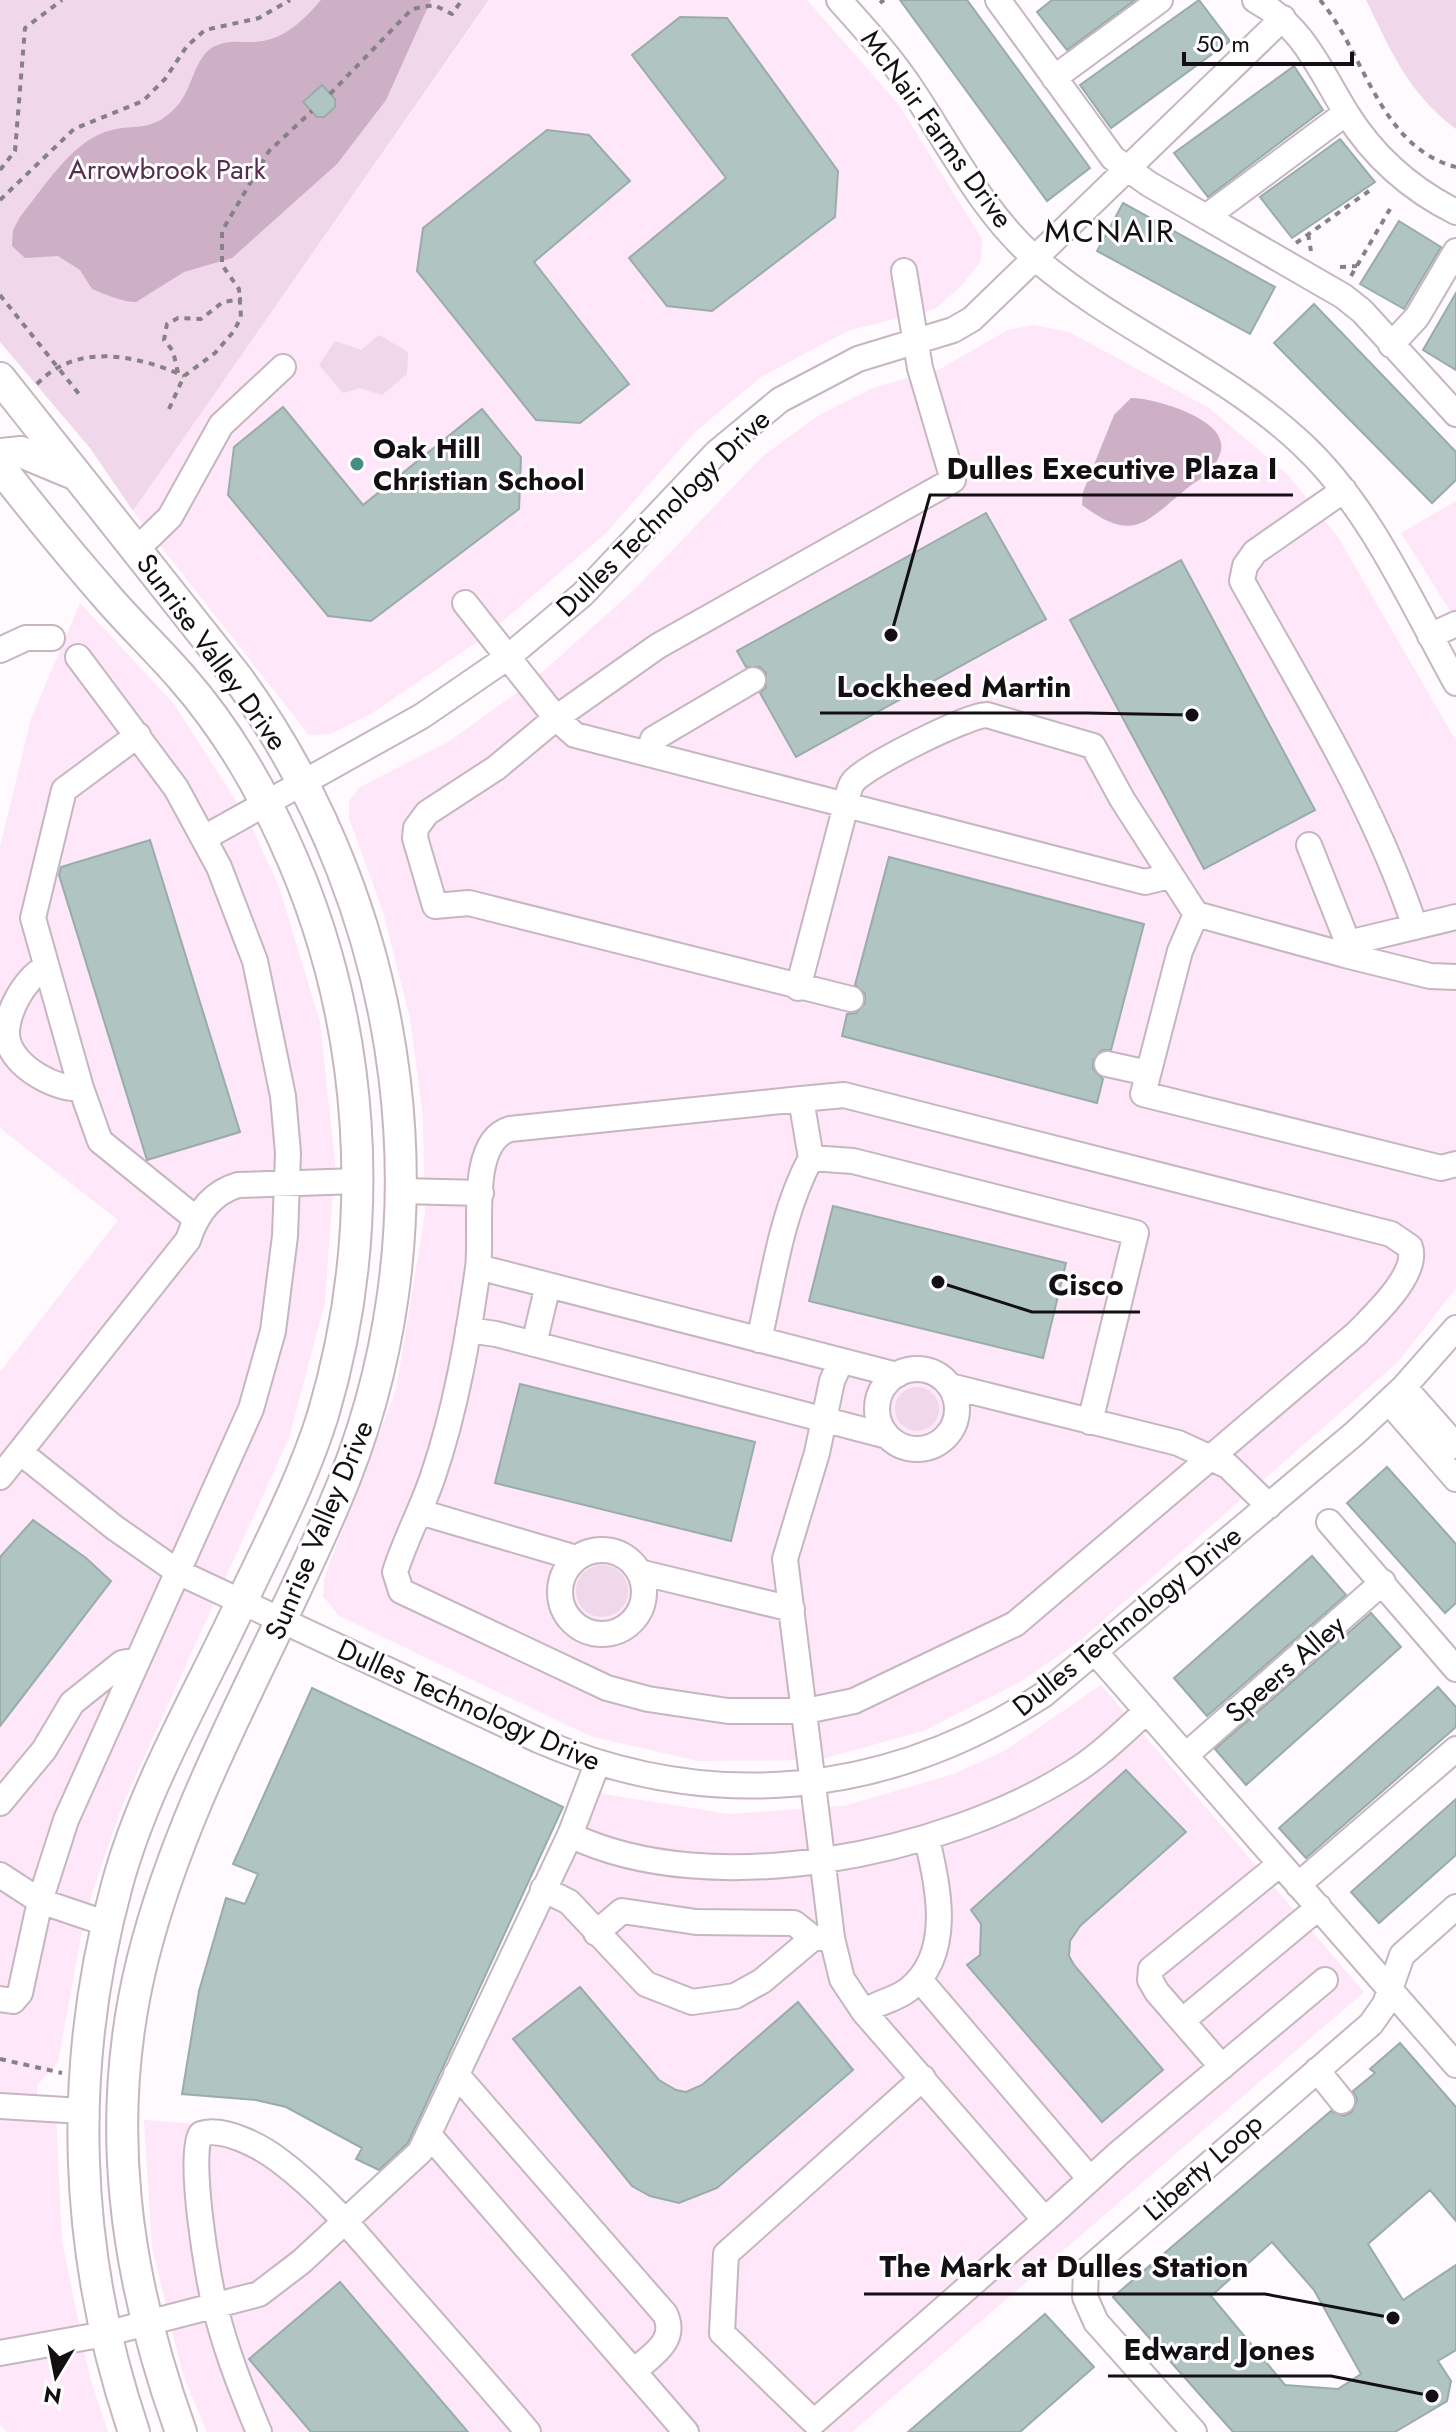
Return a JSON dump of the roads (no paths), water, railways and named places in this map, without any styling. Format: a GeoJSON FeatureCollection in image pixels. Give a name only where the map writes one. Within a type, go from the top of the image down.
{"type":"FeatureCollection","features":[{"type":"Feature","properties":{"kind":"main road","name":"Sunrise Valley Drive"},"geometry":{"type":"LineString","coordinates":[[0,378],[255,702],[303,782],[343,869],[379,983],[394,1063],[402,1191],[392,1309],[375,1390],[334,1506],[182,1838],[142,1962],[127,2049],[123,2143],[125,2205],[145,2324],[181,2432]]}},
{"type":"Feature","properties":{"kind":"main road"},"geometry":{"type":"LineString","coordinates":[[0,454],[32,455],[79,476]]}},
{"type":"Feature","properties":{"kind":"main road","name":"Sunrise Valley Drive"},"geometry":{"type":"LineString","coordinates":[[0,467],[11,496],[198,698],[266,803],[305,890],[333,977],[354,1100],[358,1181],[350,1301],[322,1418],[293,1494],[149,1796],[118,1880],[92,2000],[82,2111],[85,2227],[112,2370],[134,2432]]}},
{"type":"Feature","properties":{"kind":"street","name":"McNair Farms Drive"},"geometry":{"type":"LineString","coordinates":[[839,0],[901,72],[964,173],[1035,258]]}},
{"type":"Feature","properties":{"kind":"street"},"geometry":{"type":"LineString","coordinates":[[998,0],[1098,141],[1126,168],[1343,296],[1456,414]]}},
{"type":"Feature","properties":{"kind":"street"},"geometry":{"type":"LineString","coordinates":[[1054,78],[1160,0]]}},
{"type":"Feature","properties":{"kind":"street"},"geometry":{"type":"LineString","coordinates":[[1255,0],[1283,18],[1315,55],[1346,113],[1391,169],[1421,193],[1456,212]]}},
{"type":"Feature","properties":{"kind":"street","name":"Dulles Technology Drive"},"geometry":{"type":"LineString","coordinates":[[204,838],[422,716],[508,657],[583,594],[716,453],[755,418],[838,367],[962,326],[1283,18]]}},
{"type":"Feature","properties":{"kind":"street"},"geometry":{"type":"LineString","coordinates":[[1206,217],[1346,113]]}},
{"type":"Feature","properties":{"kind":"street"},"geometry":{"type":"LineString","coordinates":[[1391,345],[1417,317],[1456,251]]}},
{"type":"Feature","properties":{"kind":"street"},"geometry":{"type":"LineString","coordinates":[[1035,258],[1102,308],[1250,401],[1304,445],[1344,490],[1456,683]]}},
{"type":"Feature","properties":{"kind":"street"},"geometry":{"type":"LineString","coordinates":[[851,999],[469,903],[435,906],[415,838],[421,819],[496,768],[556,718],[658,646],[953,480],[914,341],[904,271]]}},
{"type":"Feature","properties":{"kind":"street"},"geometry":{"type":"LineString","coordinates":[[137,549],[170,517],[221,425],[283,367]]}},
{"type":"Feature","properties":{"kind":"street"},"geometry":{"type":"LineString","coordinates":[[1344,490],[1255,552],[1245,566],[1242,581],[1357,787],[1396,868],[1415,927]]}},
{"type":"Feature","properties":{"kind":"street"},"geometry":{"type":"LineString","coordinates":[[465,603],[556,718],[575,735],[1145,882],[1170,876]]}},
{"type":"Feature","properties":{"kind":"street"},"geometry":{"type":"LineString","coordinates":[[1430,636],[1456,624]]}},
{"type":"Feature","properties":{"kind":"street"},"geometry":{"type":"LineString","coordinates":[[0,650],[26,638],[52,638]]}},
{"type":"Feature","properties":{"kind":"street"},"geometry":{"type":"LineString","coordinates":[[0,1999],[13,2001],[20,1993],[40,1901],[66,1820],[251,1409],[273,1331],[283,1266],[287,1183],[283,1096],[265,995],[231,896],[204,838],[176,788],[78,657]]}},
{"type":"Feature","properties":{"kind":"street"},"geometry":{"type":"LineString","coordinates":[[648,754],[653,739],[753,680]]}},
{"type":"Feature","properties":{"kind":"street"},"geometry":{"type":"LineString","coordinates":[[798,988],[852,782],[974,715],[987,715],[1093,746],[1196,914],[1346,949],[1430,976],[1456,977]]}},
{"type":"Feature","properties":{"kind":"street"},"geometry":{"type":"LineString","coordinates":[[138,735],[64,790],[33,918],[81,1088],[100,1141],[195,1218]]}},
{"type":"Feature","properties":{"kind":"street"},"geometry":{"type":"LineString","coordinates":[[1309,845],[1346,949]]}},
{"type":"Feature","properties":{"kind":"street"},"geometry":{"type":"LineString","coordinates":[[1196,914],[1180,951],[1143,1094],[1441,1168],[1456,1164]]}},
{"type":"Feature","properties":{"kind":"street"},"geometry":{"type":"LineString","coordinates":[[1346,949],[1456,917]]}},
{"type":"Feature","properties":{"kind":"street"},"geometry":{"type":"LineString","coordinates":[[45,968],[33,973],[23,989],[8,1024],[9,1045],[23,1063],[58,1087],[81,1088]]}},
{"type":"Feature","properties":{"kind":"street"},"geometry":{"type":"LineString","coordinates":[[1107,1064],[1148,1073]]}},
{"type":"Feature","properties":{"kind":"street"},"geometry":{"type":"LineString","coordinates":[[844,1095],[1391,1234],[1406,1242],[1412,1253],[1410,1266],[1379,1310],[1357,1333],[1015,1624],[854,1701],[806,1711],[728,1711],[634,1696],[585,1677],[401,1591],[395,1572],[420,1512],[449,1426],[468,1330],[478,1267],[481,1193],[488,1145],[497,1134],[510,1129],[801,1099],[844,1095]]}},
{"type":"Feature","properties":{"kind":"street"},"geometry":{"type":"LineString","coordinates":[[759,1340],[790,1209],[811,1158],[801,1099]]}},
{"type":"Feature","properties":{"kind":"street"},"geometry":{"type":"LineString","coordinates":[[811,1158],[853,1161],[1136,1233],[1090,1422]]}},
{"type":"Feature","properties":{"kind":"street"},"geometry":{"type":"LineString","coordinates":[[0,1477],[188,1240],[195,1218],[229,1188],[358,1181]]}},
{"type":"Feature","properties":{"kind":"street"},"geometry":{"type":"LineString","coordinates":[[402,1191],[481,1193]]}},
{"type":"Feature","properties":{"kind":"street"},"geometry":{"type":"LineString","coordinates":[[468,1330],[534,1344],[887,1436],[910,1449],[923,1449],[946,1437],[958,1412],[950,1386],[942,1378],[920,1369],[897,1375],[478,1267]]}},
{"type":"Feature","properties":{"kind":"street"},"geometry":{"type":"LineString","coordinates":[[534,1344],[548,1285]]}},
{"type":"Feature","properties":{"kind":"street","name":"Dulles Technology Drive"},"geometry":{"type":"LineString","coordinates":[[20,1452],[115,1528],[178,1572],[538,1740],[597,1764],[649,1778],[715,1785],[816,1782],[888,1768],[955,1744],[1034,1701],[1096,1653],[1396,1395],[1456,1328]]}},
{"type":"Feature","properties":{"kind":"street"},"geometry":{"type":"LineString","coordinates":[[841,1361],[832,1381],[785,1559],[824,1859],[822,1938],[842,1979],[864,2012],[1045,2220]]}},
{"type":"Feature","properties":{"kind":"street"},"geometry":{"type":"LineString","coordinates":[[887,1436],[877,1415],[877,1403],[881,1392],[897,1375]]}},
{"type":"Feature","properties":{"kind":"street"},"geometry":{"type":"LineString","coordinates":[[950,1386],[1178,1443],[1228,1466],[1269,1506]]}},
{"type":"Feature","properties":{"kind":"street"},"geometry":{"type":"LineString","coordinates":[[1396,1395],[1456,1446]]}},
{"type":"Feature","properties":{"kind":"street"},"geometry":{"type":"LineString","coordinates":[[1396,1395],[1456,1479]]}},
{"type":"Feature","properties":{"kind":"street"},"geometry":{"type":"LineString","coordinates":[[420,1512],[576,1558]]}},
{"type":"Feature","properties":{"kind":"street"},"geometry":{"type":"LineString","coordinates":[[1329,1522],[1456,1669]]}},
{"type":"Feature","properties":{"kind":"street"},"geometry":{"type":"LineString","coordinates":[[595,1550],[610,1550],[626,1557],[639,1572],[644,1589],[642,1605],[635,1619],[621,1629],[593,1633],[570,1619],[561,1601],[562,1578],[576,1558],[595,1550]]}},
{"type":"Feature","properties":{"kind":"street"},"geometry":{"type":"LineString","coordinates":[[639,1572],[792,1609]]}},
{"type":"Feature","properties":{"kind":"street","name":"Speers Alley"},"geometry":{"type":"LineString","coordinates":[[1186,1755],[1383,1582]]}},
{"type":"Feature","properties":{"kind":"street"},"geometry":{"type":"LineString","coordinates":[[585,1677],[593,1633]]}},
{"type":"Feature","properties":{"kind":"street"},"geometry":{"type":"LineString","coordinates":[[1096,1653],[1456,2065]]}},
{"type":"Feature","properties":{"kind":"street"},"geometry":{"type":"LineString","coordinates":[[0,1803],[44,1750],[72,1703],[122,1663],[137,1660]]}},
{"type":"Feature","properties":{"kind":"street"},"geometry":{"type":"LineString","coordinates":[[570,1835],[621,1852],[697,1865],[772,1865],[889,1849],[971,1822],[1072,1773],[1147,1711]]}},
{"type":"Feature","properties":{"kind":"street"},"geometry":{"type":"LineString","coordinates":[[1298,1885],[1456,1749]]}},
{"type":"Feature","properties":{"kind":"street"},"geometry":{"type":"LineString","coordinates":[[0,2353],[105,2334],[215,2307],[266,2290],[411,2162],[429,2135],[570,1835],[597,1764]]}},
{"type":"Feature","properties":{"kind":"street"},"geometry":{"type":"LineString","coordinates":[[864,2012],[906,1992],[920,1980],[933,1958],[939,1925],[936,1876],[927,1839]]}},
{"type":"Feature","properties":{"kind":"street"},"geometry":{"type":"LineString","coordinates":[[1222,2067],[1150,1980],[1155,1962],[1280,1864]]}},
{"type":"Feature","properties":{"kind":"street"},"geometry":{"type":"LineString","coordinates":[[0,1875],[40,1901],[108,1924]]}},
{"type":"Feature","properties":{"kind":"street"},"geometry":{"type":"LineString","coordinates":[[543,1889],[569,1902],[646,1984],[692,2002],[723,2000],[749,1989],[822,1938]]}},
{"type":"Feature","properties":{"kind":"street"},"geometry":{"type":"LineString","coordinates":[[1182,2021],[1319,1907]]}},
{"type":"Feature","properties":{"kind":"street","name":"Liberty Loop"},"geometry":{"type":"LineString","coordinates":[[1194,2432],[1096,2322],[1085,2297],[1086,2271],[1377,2018],[1394,1994],[1402,1955],[1456,1907]]}},
{"type":"Feature","properties":{"kind":"street"},"geometry":{"type":"LineString","coordinates":[[596,1933],[622,1911],[696,1922],[794,1923],[822,1938]]}},
{"type":"Feature","properties":{"kind":"street"},"geometry":{"type":"LineString","coordinates":[[920,1980],[1090,2179]]}},
{"type":"Feature","properties":{"kind":"street"},"geometry":{"type":"LineString","coordinates":[[923,2078],[726,2254],[722,2333],[814,2422],[1090,2179],[1325,1980]]}},
{"type":"Feature","properties":{"kind":"street"},"geometry":{"type":"LineString","coordinates":[[1317,2070],[1342,2101]]}},
{"type":"Feature","properties":{"kind":"street"},"geometry":{"type":"LineString","coordinates":[[456,2074],[665,2314],[670,2327],[667,2339],[634,2371]]}},
{"type":"Feature","properties":{"kind":"street"},"geometry":{"type":"LineString","coordinates":[[0,2106],[82,2111]]}},
{"type":"Feature","properties":{"kind":"street"},"geometry":{"type":"LineString","coordinates":[[259,2432],[240,2390],[215,2307],[198,2193],[195,2147],[201,2134],[210,2131],[234,2137],[279,2160],[344,2222],[528,2432]]}},
{"type":"Feature","properties":{"kind":"street"},"geometry":{"type":"LineString","coordinates":[[429,2135],[686,2432]]}},
{"type":"Feature","properties":{"kind":"place","name":"Oak Hill Christian School"},"geometry":{"type":"Point","coordinates":[357,464]}},
{"type":"Feature","properties":{"kind":"place","name":"Dulles Executive Plaza I"},"geometry":{"type":"Point","coordinates":[891,635]}},
{"type":"Feature","properties":{"kind":"place","name":"Lockheed Martin"},"geometry":{"type":"Point","coordinates":[1192,715]}},
{"type":"Feature","properties":{"kind":"place","name":"Cisco"},"geometry":{"type":"Point","coordinates":[938,1282]}},
{"type":"Feature","properties":{"kind":"place","name":"The Mark at Dulles Station"},"geometry":{"type":"Point","coordinates":[1393,2318]}},
{"type":"Feature","properties":{"kind":"place","name":"Edward Jones"},"geometry":{"type":"Point","coordinates":[1432,2396]}},
{"type":"Feature","properties":{"kind":"district","name":"MCNAIR"},"geometry":{"type":"Point","coordinates":[1110,231]}},
{"type":"Feature","properties":{"kind":"park label","name":"Arrowbrook Park"},"geometry":{"type":"Point","coordinates":[167,169]}}]}
